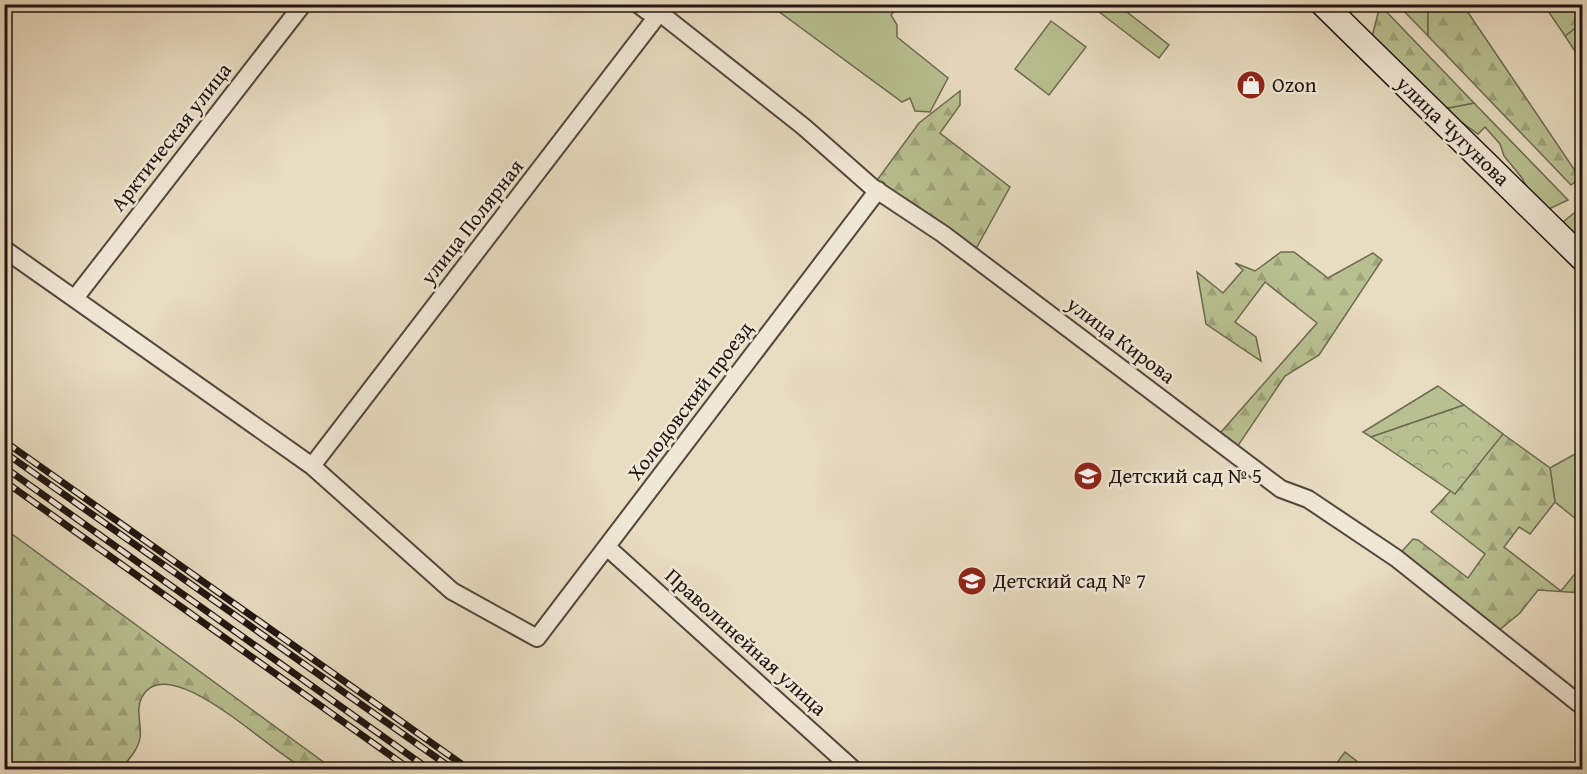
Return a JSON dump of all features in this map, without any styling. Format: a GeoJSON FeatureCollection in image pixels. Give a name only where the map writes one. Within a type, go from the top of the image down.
{"type":"FeatureCollection","features":[{"type":"Feature","properties":{"kind":"main road","name":"улица Чугунова"},"geometry":{"type":"LineString","coordinates":[[1323,4],[1582,258]]}},
{"type":"Feature","properties":{"kind":"street","name":"Арктическая улица"},"geometry":{"type":"LineString","coordinates":[[75,297],[303,4]]}},
{"type":"Feature","properties":{"kind":"street","name":"улица Кирова"},"geometry":{"type":"LineString","coordinates":[[638,4],[647,11],[663,9],[878,190],[943,234],[1281,489],[1308,499],[1396,558],[1582,706]]}},
{"type":"Feature","properties":{"kind":"street","name":"улица Полярная"},"geometry":{"type":"LineString","coordinates":[[312,466],[663,9]]}},
{"type":"Feature","properties":{"kind":"street","name":"Холодовский проезд"},"geometry":{"type":"LineString","coordinates":[[312,466],[452,591],[537,638],[608,548],[878,190]]}},
{"type":"Feature","properties":{"kind":"street"},"geometry":{"type":"LineString","coordinates":[[4,249],[312,466]]}},
{"type":"Feature","properties":{"kind":"street","name":"Праволинейная улица"},"geometry":{"type":"LineString","coordinates":[[608,548],[854,770]]}},
{"type":"Feature","properties":{"kind":"green space"},"geometry":{"type":"Polygon","coordinates":[[[770,5],[900,5],[891,15],[897,25],[897,37],[948,78],[930,112],[915,111],[910,98],[902,102],[770,5]]]}},
{"type":"Feature","properties":{"kind":"green space"},"geometry":{"type":"Polygon","coordinates":[[[1090,5],[1118,5],[1169,45],[1159,58],[1090,5]]]}},
{"type":"Feature","properties":{"kind":"green space"},"geometry":{"type":"Polygon","coordinates":[[[1380,5],[1474,103],[1443,109],[1372,37],[1380,5]]]}},
{"type":"Feature","properties":{"kind":"green space"},"geometry":{"type":"Polygon","coordinates":[[[1398,5],[1428,5],[1428,36],[1398,5]]]}},
{"type":"Feature","properties":{"kind":"green space"},"geometry":{"type":"Polygon","coordinates":[[[1428,5],[1463,5],[1580,178],[1571,185],[1428,36],[1428,5]]]}},
{"type":"Feature","properties":{"kind":"green space"},"geometry":{"type":"Polygon","coordinates":[[[1544,5],[1582,5],[1582,23],[1565,36],[1544,5]]]}},
{"type":"Feature","properties":{"kind":"green space"},"geometry":{"type":"Polygon","coordinates":[[[1051,21],[1086,47],[1049,95],[1015,69],[1051,21]]]}},
{"type":"Feature","properties":{"kind":"green space"},"geometry":{"type":"Polygon","coordinates":[[[1582,23],[1582,62],[1565,36],[1582,23]]]}},
{"type":"Feature","properties":{"kind":"green space"},"geometry":{"type":"Polygon","coordinates":[[[960,91],[960,105],[940,133],[1010,187],[972,256],[872,187],[919,123],[960,91]]]}},
{"type":"Feature","properties":{"kind":"green space"},"geometry":{"type":"Polygon","coordinates":[[[1474,103],[1568,200],[1549,209],[1537,207],[1522,178],[1504,156],[1500,144],[1485,127],[1478,134],[1443,109],[1474,103]]]}},
{"type":"Feature","properties":{"kind":"green space"},"geometry":{"type":"Polygon","coordinates":[[[1578,210],[1582,215],[1582,250],[1564,230],[1564,221],[1578,210]]]}},
{"type":"Feature","properties":{"kind":"green space"},"geometry":{"type":"Polygon","coordinates":[[[1281,252],[1294,252],[1328,278],[1373,253],[1382,260],[1319,355],[1285,376],[1233,453],[1215,439],[1317,323],[1265,282],[1235,322],[1256,337],[1261,361],[1206,324],[1197,272],[1223,293],[1243,270],[1235,263],[1255,271],[1281,252]]]}},
{"type":"Feature","properties":{"kind":"green space"},"geometry":{"type":"Polygon","coordinates":[[[1438,386],[1464,405],[1371,437],[1363,432],[1438,386]]]}},
{"type":"Feature","properties":{"kind":"green space"},"geometry":{"type":"Polygon","coordinates":[[[1464,405],[1503,434],[1455,494],[1371,437],[1464,405]]]}},
{"type":"Feature","properties":{"kind":"green space"},"geometry":{"type":"Polygon","coordinates":[[[1503,434],[1550,468],[1555,502],[1530,534],[1519,527],[1504,547],[1561,591],[1582,565],[1582,593],[1538,590],[1520,613],[1492,636],[1396,558],[1413,539],[1418,540],[1468,578],[1485,554],[1431,512],[1503,434]]]}},
{"type":"Feature","properties":{"kind":"green space"},"geometry":{"type":"Polygon","coordinates":[[[1582,450],[1582,524],[1555,502],[1550,468],[1582,450]]]}},
{"type":"Feature","properties":{"kind":"green space"},"geometry":{"type":"Polygon","coordinates":[[[4,529],[333,769],[316,771],[306,769],[291,761],[223,710],[198,695],[175,686],[156,685],[142,697],[139,707],[139,742],[121,769],[5,769],[4,529]]]}},
{"type":"Feature","properties":{"kind":"green space"},"geometry":{"type":"Polygon","coordinates":[[[1345,752],[1367,769],[1333,768],[1345,752]]]}},
{"type":"Feature","properties":{"kind":"railway"},"geometry":{"type":"LineString","coordinates":[[4,441],[470,770]]}},
{"type":"Feature","properties":{"kind":"railway"},"geometry":{"type":"LineString","coordinates":[[4,452],[454,770]]}},
{"type":"Feature","properties":{"kind":"railway"},"geometry":{"type":"LineString","coordinates":[[4,467],[430,770]]}},
{"type":"Feature","properties":{"kind":"railway"},"geometry":{"type":"LineString","coordinates":[[4,481],[411,770]]}},
{"type":"Feature","properties":{"kind":"place","name":"Ozon"},"geometry":{"type":"Point","coordinates":[1251,85]}},
{"type":"Feature","properties":{"kind":"place","name":"Детский сад № 5"},"geometry":{"type":"Point","coordinates":[1088,476]}},
{"type":"Feature","properties":{"kind":"place","name":"Детский сад № 7"},"geometry":{"type":"Point","coordinates":[972,581]}}]}
